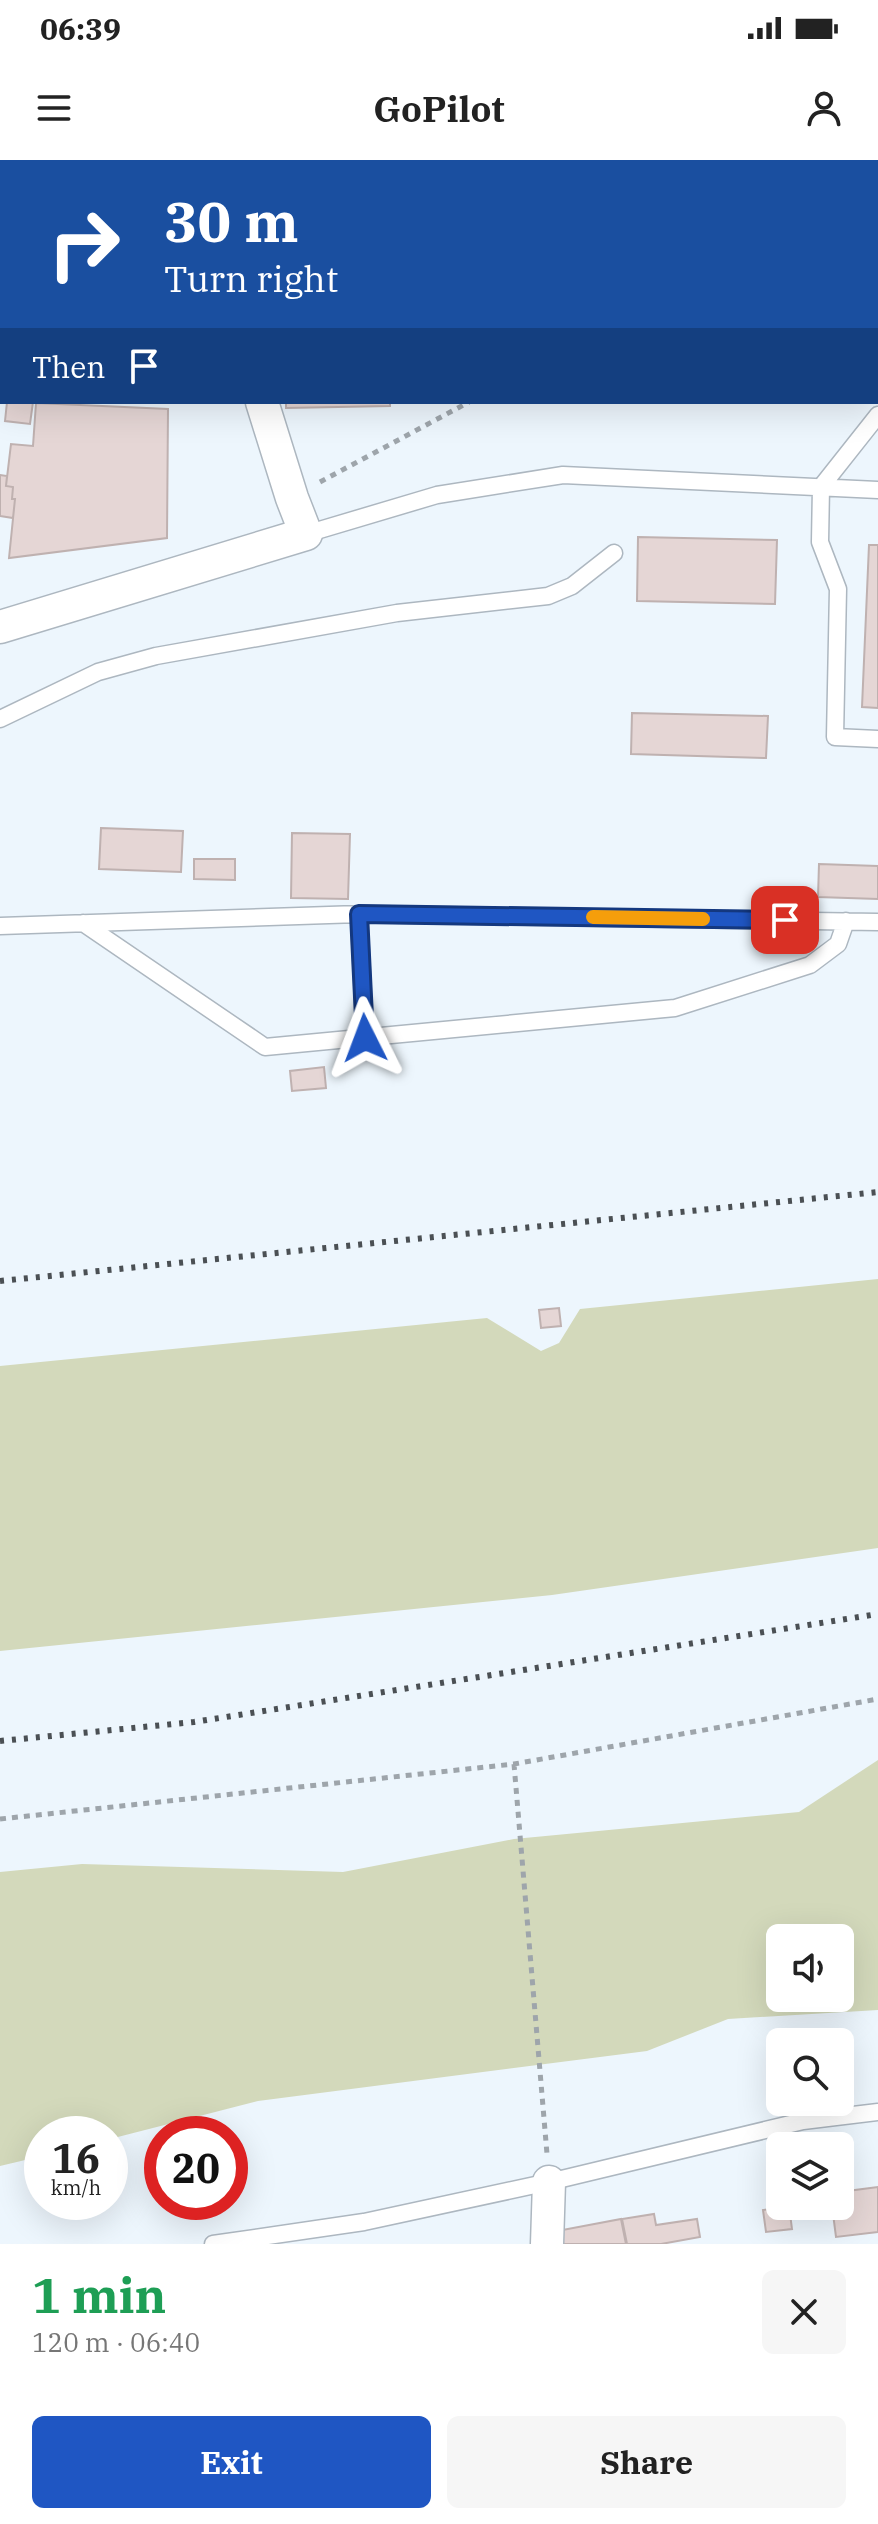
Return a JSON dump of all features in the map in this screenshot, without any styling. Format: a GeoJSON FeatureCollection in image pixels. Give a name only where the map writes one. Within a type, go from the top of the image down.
{"type":"FeatureCollection","features":[{"type":"Feature","properties":{"kind":"street"},"geometry":{"type":"LineString","coordinates":[[0,627],[306,534],[263,404]]}},
{"type":"Feature","properties":{"kind":"street"},"geometry":{"type":"LineString","coordinates":[[547,2244],[549,2182]]}},
{"type":"Feature","properties":{"kind":"lane"},"geometry":{"type":"LineString","coordinates":[[878,415],[821,487],[820,542],[838,589],[835,737],[878,739]]}},
{"type":"Feature","properties":{"kind":"lane"},"geometry":{"type":"LineString","coordinates":[[306,534],[437,495],[563,475],[878,490]]}},
{"type":"Feature","properties":{"kind":"lane"},"geometry":{"type":"LineString","coordinates":[[0,719],[98,672],[156,656],[397,613],[548,596],[572,586],[614,553]]}},
{"type":"Feature","properties":{"kind":"lane"},"geometry":{"type":"LineString","coordinates":[[359,914],[365,1038]]}},
{"type":"Feature","properties":{"kind":"lane"},"geometry":{"type":"LineString","coordinates":[[0,926],[359,914],[878,922]]}},
{"type":"Feature","properties":{"kind":"lane"},"geometry":{"type":"LineString","coordinates":[[83,923],[265,1047],[675,1008],[810,965],[838,944],[846,921]]}},
{"type":"Feature","properties":{"kind":"lane"},"geometry":{"type":"LineString","coordinates":[[213,2244],[364,2222],[549,2182],[803,2121],[878,2112]]}},
{"type":"Feature","properties":{"kind":"path"},"geometry":{"type":"LineString","coordinates":[[0,1819],[514,1764],[878,1699]]}},
{"type":"Feature","properties":{"kind":"path"},"geometry":{"type":"LineString","coordinates":[[514,1764],[549,2182]]}},
{"type":"Feature","properties":{"kind":"green space"},"geometry":{"type":"Polygon","coordinates":[[[878,1279],[878,1548],[552,1595],[0,1651],[0,1366],[487,1318],[541,1351],[559,1343],[580,1309],[878,1279]]]}},
{"type":"Feature","properties":{"kind":"green space"},"geometry":{"type":"Polygon","coordinates":[[[878,1760],[878,2010],[854,2011],[854,1924],[766,1924],[766,2012],[845,2012],[728,2019],[647,2051],[258,2101],[200,2116],[144,2116],[144,2130],[128,2134],[128,2116],[24,2116],[24,2160],[0,2166],[0,1872],[82,1864],[343,1872],[514,1839],[799,1812],[878,1760]]]}},
{"type":"Feature","properties":{"kind":"building"},"geometry":{"type":"Polygon","coordinates":[[[7,404],[33,404],[30,424],[5,421],[7,404]]]}},
{"type":"Feature","properties":{"kind":"building"},"geometry":{"type":"Polygon","coordinates":[[[36,404],[168,409],[167,538],[9,558],[15,499],[12,499],[13,487],[6,486],[11,444],[33,446],[36,404]]]}},
{"type":"Feature","properties":{"kind":"building"},"geometry":{"type":"Polygon","coordinates":[[[286,404],[390,404],[390,406],[286,408],[286,404]]]}},
{"type":"Feature","properties":{"kind":"building"},"geometry":{"type":"Polygon","coordinates":[[[0,475],[7,476],[6,486],[13,487],[13,518],[0,516],[0,475]]]}},
{"type":"Feature","properties":{"kind":"building"},"geometry":{"type":"Polygon","coordinates":[[[638,537],[777,540],[775,604],[637,601],[638,537]]]}},
{"type":"Feature","properties":{"kind":"building"},"geometry":{"type":"Polygon","coordinates":[[[869,545],[878,545],[878,708],[862,707],[869,545]]]}},
{"type":"Feature","properties":{"kind":"building"},"geometry":{"type":"Polygon","coordinates":[[[632,713],[768,716],[766,758],[631,754],[632,713]]]}},
{"type":"Feature","properties":{"kind":"building"},"geometry":{"type":"Polygon","coordinates":[[[101,828],[183,831],[181,872],[99,869],[101,828]]]}},
{"type":"Feature","properties":{"kind":"building"},"geometry":{"type":"Polygon","coordinates":[[[292,833],[350,834],[348,899],[291,898],[292,833]]]}},
{"type":"Feature","properties":{"kind":"building"},"geometry":{"type":"Polygon","coordinates":[[[194,859],[235,859],[235,880],[194,879],[194,859]]]}},
{"type":"Feature","properties":{"kind":"building"},"geometry":{"type":"Polygon","coordinates":[[[819,864],[878,866],[878,899],[818,897],[819,864]]]}},
{"type":"Feature","properties":{"kind":"building"},"geometry":{"type":"Polygon","coordinates":[[[324,1067],[326,1088],[292,1091],[290,1071],[324,1067]]]}},
{"type":"Feature","properties":{"kind":"building"},"geometry":{"type":"Polygon","coordinates":[[[559,1308],[561,1326],[541,1328],[539,1310],[559,1308]]]}},
{"type":"Feature","properties":{"kind":"building"},"geometry":{"type":"Polygon","coordinates":[[[878,2187],[878,2232],[836,2237],[834,2220],[854,2220],[854,2190],[878,2187]]]}},
{"type":"Feature","properties":{"kind":"building"},"geometry":{"type":"Polygon","coordinates":[[[763,2210],[766,2210],[766,2220],[791,2220],[792,2229],[766,2232],[763,2210]]]}},
{"type":"Feature","properties":{"kind":"building"},"geometry":{"type":"Polygon","coordinates":[[[654,2214],[656,2225],[697,2219],[700,2237],[661,2244],[627,2244],[622,2219],[654,2214]]]}},
{"type":"Feature","properties":{"kind":"building"},"geometry":{"type":"Polygon","coordinates":[[[621,2219],[626,2244],[559,2244],[557,2231],[621,2219]]]}},
{"type":"Feature","properties":{"kind":"railway"},"geometry":{"type":"LineString","coordinates":[[0,1281],[878,1192]]}},
{"type":"Feature","properties":{"kind":"railway"},"geometry":{"type":"LineString","coordinates":[[0,1741],[194,1722],[878,1614]]}},
{"type":"Feature","properties":{"kind":"slow traffic"},"geometry":{"type":"LineString","coordinates":[[593,917],[703,919]]}},
{"type":"Feature","properties":{"kind":"route"},"geometry":{"type":"LineString","coordinates":[[365,1038],[359,914],[785,920]]}}]}
